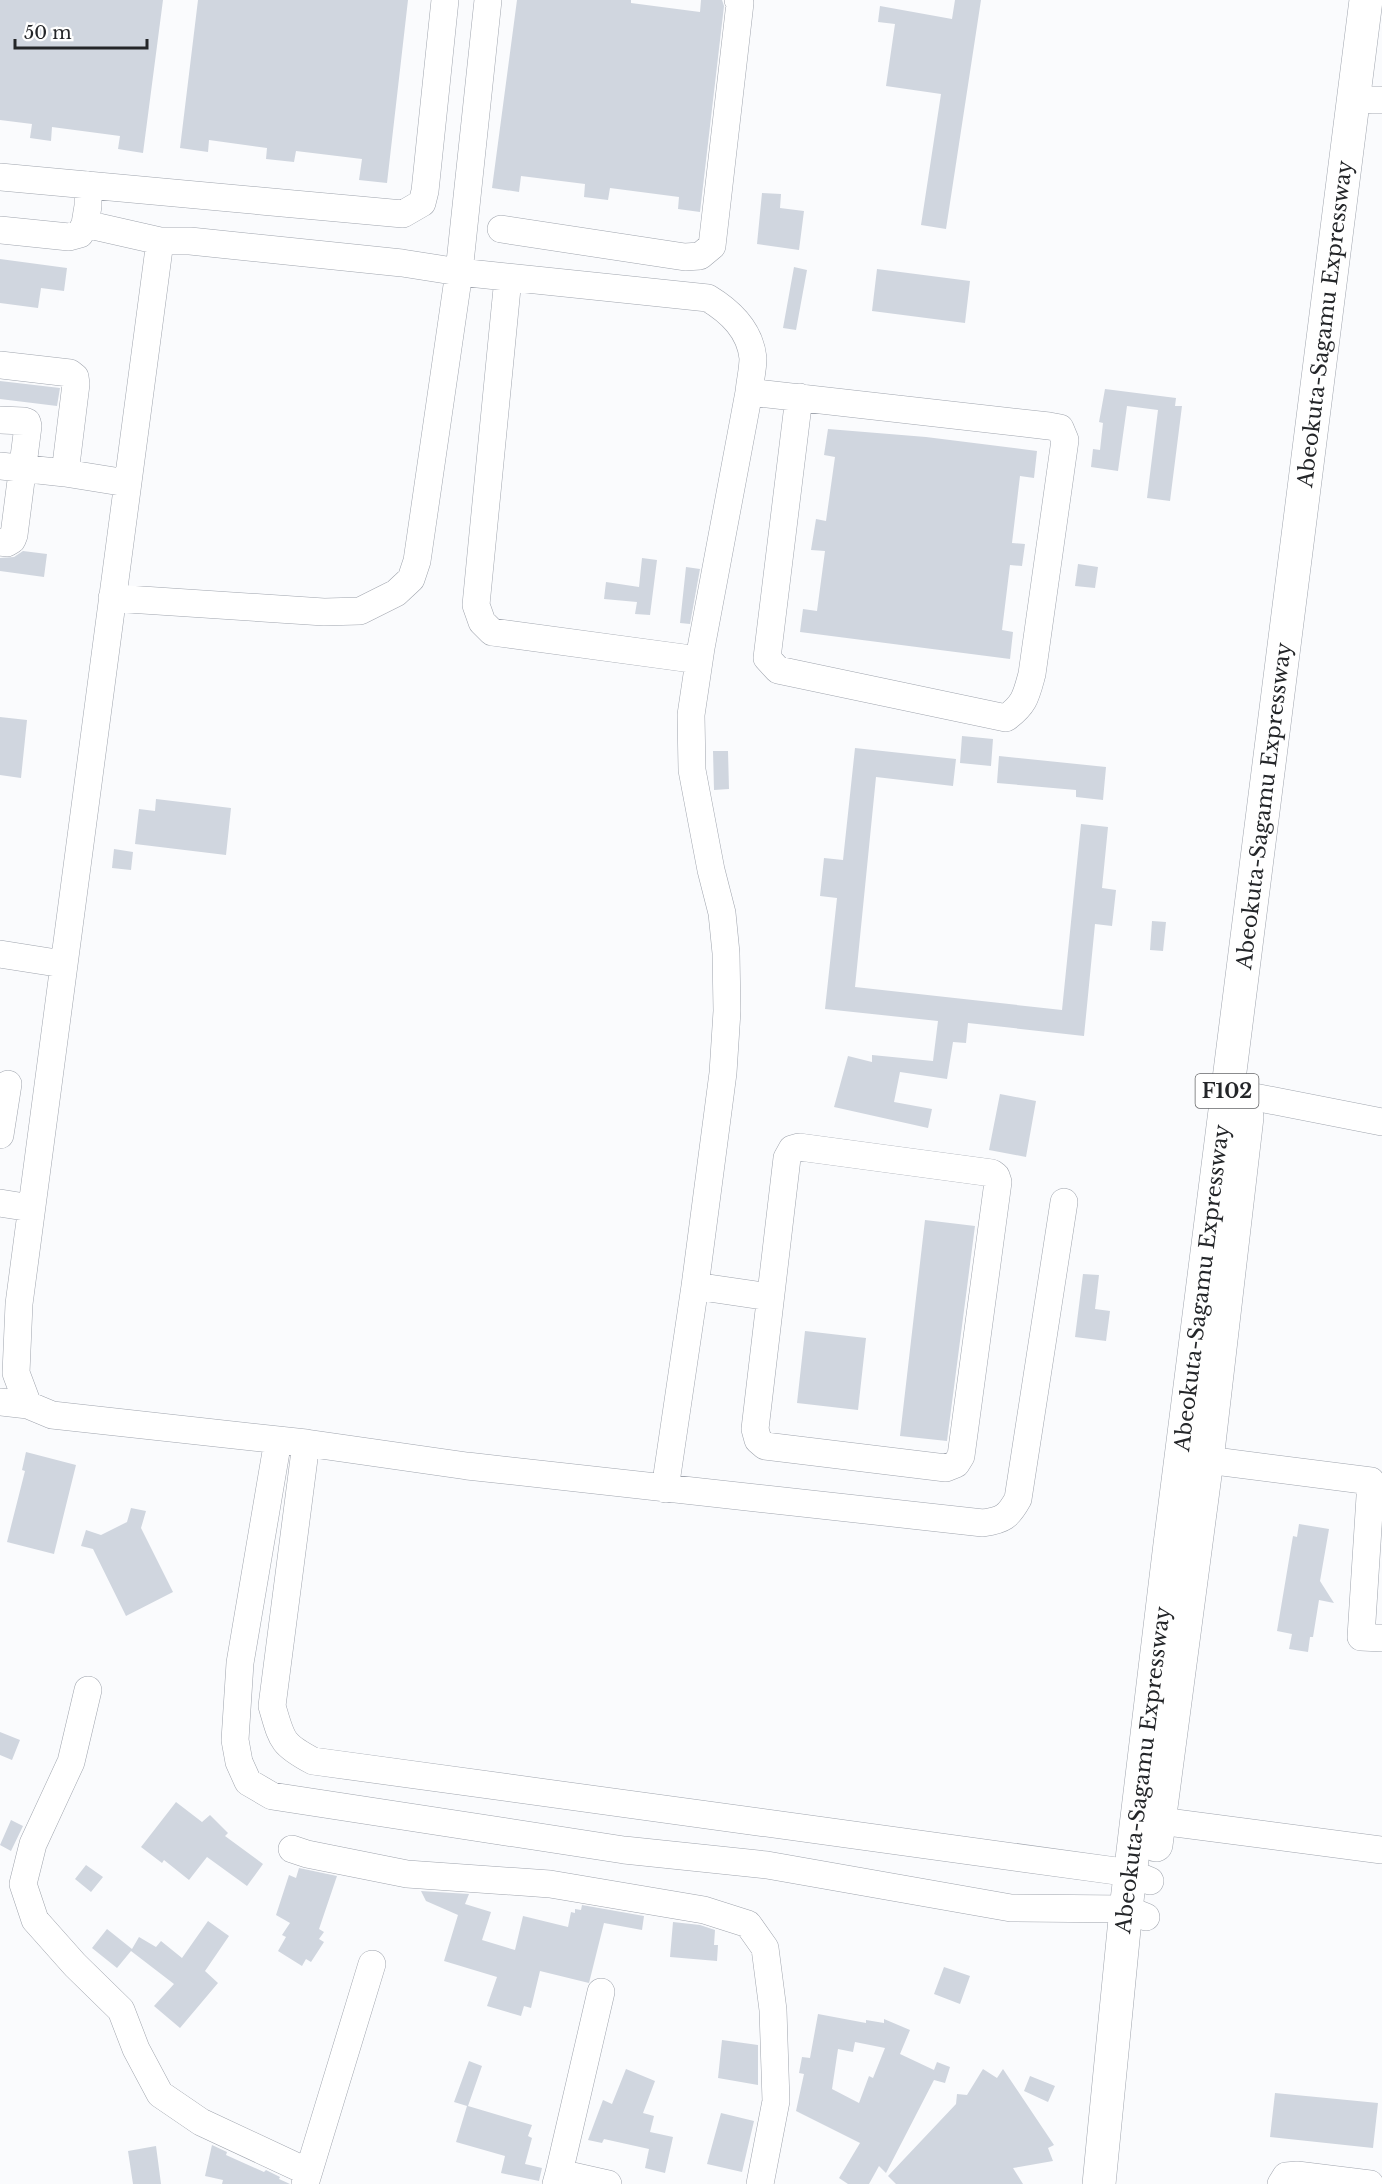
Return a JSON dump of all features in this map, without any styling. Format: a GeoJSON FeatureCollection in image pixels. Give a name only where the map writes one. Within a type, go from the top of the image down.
{"type":"FeatureCollection","features":[{"type":"Feature","properties":{"kind":"highway","name":"Abeokuta-Sagamu Expressway"},"geometry":{"type":"LineString","coordinates":[[1099,2184],[1141,1877],[1168,1556],[1366,0]]}},
{"type":"Feature","properties":{"kind":"highway","name":"Abeokuta-Sagamu Expressway"},"geometry":{"type":"LineString","coordinates":[[1141,1877],[1160,1821],[1207,1460],[1249,1096],[1377,100],[1382,25]]}},
{"type":"Feature","properties":{"kind":"highway","name":"Abeokuta-Sagamu Expressway"},"geometry":{"type":"LineString","coordinates":[[1118,2184],[1136,1913]]}},
{"type":"Feature","properties":{"kind":"street"},"geometry":{"type":"LineString","coordinates":[[0,177],[403,214],[422,203],[425,191],[445,0]]}},
{"type":"Feature","properties":{"kind":"street"},"geometry":{"type":"LineString","coordinates":[[112,598],[324,612],[360,611],[396,593],[411,579],[417,561],[459,272],[488,0]]}},
{"type":"Feature","properties":{"kind":"street"},"geometry":{"type":"LineString","coordinates":[[501,229],[685,257],[700,256],[712,246],[740,3],[738,0]]}},
{"type":"Feature","properties":{"kind":"street"},"geometry":{"type":"LineString","coordinates":[[0,230],[69,237],[80,234],[85,224],[88,206],[88,185]]}},
{"type":"Feature","properties":{"kind":"street"},"geometry":{"type":"LineString","coordinates":[[85,224],[160,241],[202,242],[402,263],[624,291],[708,298],[723,308],[744,328],[753,358],[749,392],[699,660],[691,715],[692,770],[711,870],[722,913],[726,953],[727,1011],[723,1073],[665,1489]]}},
{"type":"Feature","properties":{"kind":"street"},"geometry":{"type":"LineString","coordinates":[[28,1405],[16,1373],[10,1302],[31,1209],[160,241]]}},
{"type":"Feature","properties":{"kind":"street"},"geometry":{"type":"LineString","coordinates":[[624,291],[630,249]]}},
{"type":"Feature","properties":{"kind":"street"},"geometry":{"type":"LineString","coordinates":[[508,278],[476,604],[482,622],[492,632],[699,660]]}},
{"type":"Feature","properties":{"kind":"street"},"geometry":{"type":"LineString","coordinates":[[0,365],[70,373],[75,377],[65,473]]}},
{"type":"Feature","properties":{"kind":"street"},"geometry":{"type":"LineString","coordinates":[[749,392],[1060,428],[1065,440],[1032,674],[1026,696],[1020,707],[1006,718],[778,670],[767,658],[799,398]]}},
{"type":"Feature","properties":{"kind":"street"},"geometry":{"type":"LineString","coordinates":[[0,420],[27,422],[11,467],[14,535],[7,543],[0,542]]}},
{"type":"Feature","properties":{"kind":"street"},"geometry":{"type":"LineString","coordinates":[[11,467],[127,483]]}},
{"type":"Feature","properties":{"kind":"street"},"geometry":{"type":"LineString","coordinates":[[0,954],[63,964]]}},
{"type":"Feature","properties":{"kind":"street"},"geometry":{"type":"LineString","coordinates":[[8,1084],[0,1136],[39,1143]]}},
{"type":"Feature","properties":{"kind":"street"},"geometry":{"type":"LineString","coordinates":[[1249,1096],[1382,1122]]}},
{"type":"Feature","properties":{"kind":"street"},"geometry":{"type":"LineString","coordinates":[[799,1147],[992,1173],[996,1176],[998,1182],[961,1456],[956,1464],[946,1468],[765,1446],[758,1440],[755,1429],[770,1297],[787,1158],[792,1149],[799,1147]]}},
{"type":"Feature","properties":{"kind":"street"},"geometry":{"type":"LineString","coordinates":[[0,1402],[28,1405],[52,1416],[306,1443],[467,1466],[983,1523],[999,1520],[1011,1512],[1018,1499],[1064,1202]]}},
{"type":"Feature","properties":{"kind":"street"},"geometry":{"type":"LineString","coordinates":[[0,1203],[31,1209]]}},
{"type":"Feature","properties":{"kind":"street"},"geometry":{"type":"LineString","coordinates":[[695,1286],[770,1297]]}},
{"type":"Feature","properties":{"kind":"street"},"geometry":{"type":"LineString","coordinates":[[278,1440],[240,1663],[236,1731],[239,1762],[248,1782],[272,1796],[624,1850],[767,1865],[1011,1908],[1136,1913]]}},
{"type":"Feature","properties":{"kind":"street"},"geometry":{"type":"LineString","coordinates":[[306,1443],[272,1707],[280,1734],[291,1749],[313,1761],[1141,1877]]}},
{"type":"Feature","properties":{"kind":"street"},"geometry":{"type":"LineString","coordinates":[[1207,1460],[1377,1482],[1375,1548],[1361,1637],[1382,1638]]}},
{"type":"Feature","properties":{"kind":"street"},"geometry":{"type":"LineString","coordinates":[[88,1690],[71,1762],[33,1844],[23,1884],[35,1920],[75,1965],[121,2010],[136,2049],[160,2094],[201,2122],[307,2178],[372,1964]]}},
{"type":"Feature","properties":{"kind":"street"},"geometry":{"type":"LineString","coordinates":[[1160,1821],[1382,1850]]}},
{"type":"Feature","properties":{"kind":"street"},"geometry":{"type":"LineString","coordinates":[[292,1849],[407,1874],[550,1884],[704,1910],[748,1924],[765,1948],[773,2010],[776,2101],[760,2184]]}},
{"type":"Feature","properties":{"kind":"street"},"geometry":{"type":"LineString","coordinates":[[601,1992],[558,2179],[608,2184]]}},
{"type":"Feature","properties":{"kind":"street"},"geometry":{"type":"LineString","coordinates":[[1281,2184],[1286,2176],[1297,2175],[1370,2184]]}},
{"type":"Feature","properties":{"kind":"building"},"geometry":{"type":"Polygon","coordinates":[[[0,0],[163,0],[143,153],[118,149],[120,136],[52,127],[51,141],[30,138],[32,124],[0,120],[0,0]]]}},
{"type":"Feature","properties":{"kind":"building"},"geometry":{"type":"Polygon","coordinates":[[[198,0],[408,0],[387,183],[359,180],[362,159],[296,151],[294,162],[266,159],[267,148],[209,140],[208,152],[180,148],[198,0]]]}},
{"type":"Feature","properties":{"kind":"building"},"geometry":{"type":"Polygon","coordinates":[[[517,0],[631,0],[631,3],[700,12],[701,0],[722,0],[724,6],[700,212],[678,209],[679,197],[610,188],[608,200],[584,197],[585,184],[521,176],[519,192],[492,188],[517,0]]]}},
{"type":"Feature","properties":{"kind":"building"},"geometry":{"type":"Polygon","coordinates":[[[955,0],[981,0],[946,229],[921,225],[941,94],[886,86],[895,24],[878,22],[880,6],[952,19],[955,0]]]}},
{"type":"Feature","properties":{"kind":"building"},"geometry":{"type":"Polygon","coordinates":[[[762,193],[781,194],[780,208],[804,211],[799,250],[757,244],[762,193]]]}},
{"type":"Feature","properties":{"kind":"building"},"geometry":{"type":"Polygon","coordinates":[[[0,259],[67,268],[64,291],[41,288],[38,308],[0,303],[0,259]]]}},
{"type":"Feature","properties":{"kind":"building"},"geometry":{"type":"Polygon","coordinates":[[[794,267],[807,270],[796,330],[783,328],[794,267]]]}},
{"type":"Feature","properties":{"kind":"building"},"geometry":{"type":"Polygon","coordinates":[[[877,269],[970,281],[965,323],[872,311],[877,269]]]}},
{"type":"Feature","properties":{"kind":"building"},"geometry":{"type":"Polygon","coordinates":[[[0,381],[60,388],[57,406],[0,399],[0,381]]]}},
{"type":"Feature","properties":{"kind":"building"},"geometry":{"type":"Polygon","coordinates":[[[1105,389],[1176,398],[1175,406],[1182,406],[1170,501],[1147,498],[1158,410],[1127,406],[1118,471],[1091,467],[1093,449],[1100,450],[1103,423],[1099,422],[1105,389]]]}},
{"type":"Feature","properties":{"kind":"building"},"geometry":{"type":"Polygon","coordinates":[[[828,429],[926,437],[1037,451],[1034,478],[1020,476],[1012,543],[1025,544],[1022,566],[1010,565],[1002,630],[1013,632],[1010,659],[800,632],[803,609],[817,611],[825,551],[811,550],[816,519],[826,521],[835,457],[824,455],[828,429]]]}},
{"type":"Feature","properties":{"kind":"building"},"geometry":{"type":"Polygon","coordinates":[[[23,551],[47,554],[44,577],[0,571],[0,558],[14,557],[23,551]]]}},
{"type":"Feature","properties":{"kind":"building"},"geometry":{"type":"Polygon","coordinates":[[[642,558],[657,560],[650,615],[635,614],[637,602],[604,599],[606,582],[639,587],[642,558]]]}},
{"type":"Feature","properties":{"kind":"building"},"geometry":{"type":"Polygon","coordinates":[[[1078,564],[1098,567],[1095,588],[1075,586],[1078,564]]]}},
{"type":"Feature","properties":{"kind":"building"},"geometry":{"type":"Polygon","coordinates":[[[686,567],[700,569],[690,624],[680,623],[686,567]]]}},
{"type":"Feature","properties":{"kind":"building"},"geometry":{"type":"Polygon","coordinates":[[[0,717],[27,720],[21,778],[0,775],[0,717]]]}},
{"type":"Feature","properties":{"kind":"building"},"geometry":{"type":"Polygon","coordinates":[[[962,736],[993,739],[991,766],[960,763],[962,736]]]}},
{"type":"Feature","properties":{"kind":"building"},"geometry":{"type":"Polygon","coordinates":[[[855,748],[956,759],[953,786],[876,777],[855,987],[1062,1010],[1081,824],[1108,827],[1102,888],[1116,890],[1112,926],[1095,924],[1084,1036],[968,1023],[966,1043],[953,1042],[947,1079],[900,1072],[894,1102],[932,1109],[928,1128],[834,1107],[848,1056],[872,1062],[872,1055],[933,1061],[938,1021],[825,1009],[837,898],[820,896],[824,858],[843,860],[855,748]]]}},
{"type":"Feature","properties":{"kind":"building"},"geometry":{"type":"Polygon","coordinates":[[[713,751],[728,751],[729,789],[714,790],[713,751]]]}},
{"type":"Feature","properties":{"kind":"building"},"geometry":{"type":"Polygon","coordinates":[[[999,756],[1106,767],[1103,800],[1076,797],[1076,790],[997,783],[999,756]]]}},
{"type":"Feature","properties":{"kind":"building"},"geometry":{"type":"Polygon","coordinates":[[[156,799],[231,808],[226,855],[135,844],[139,809],[155,811],[156,799]]]}},
{"type":"Feature","properties":{"kind":"building"},"geometry":{"type":"Polygon","coordinates":[[[114,849],[133,852],[131,870],[112,868],[114,849]]]}},
{"type":"Feature","properties":{"kind":"building"},"geometry":{"type":"Polygon","coordinates":[[[1152,921],[1166,922],[1163,951],[1150,950],[1152,921]]]}},
{"type":"Feature","properties":{"kind":"building"},"geometry":{"type":"Polygon","coordinates":[[[1000,1094],[1036,1101],[1026,1157],[989,1150],[1000,1094]]]}},
{"type":"Feature","properties":{"kind":"building"},"geometry":{"type":"Polygon","coordinates":[[[925,1220],[975,1226],[947,1441],[900,1436],[925,1220]]]}},
{"type":"Feature","properties":{"kind":"building"},"geometry":{"type":"Polygon","coordinates":[[[1083,1274],[1099,1275],[1095,1309],[1110,1311],[1106,1341],[1075,1337],[1083,1274]]]}},
{"type":"Feature","properties":{"kind":"building"},"geometry":{"type":"Polygon","coordinates":[[[805,1331],[866,1338],[858,1410],[797,1403],[805,1331]]]}},
{"type":"Feature","properties":{"kind":"building"},"geometry":{"type":"Polygon","coordinates":[[[26,1452],[76,1465],[54,1554],[7,1542],[25,1471],[22,1470],[26,1452]]]}},
{"type":"Feature","properties":{"kind":"building"},"geometry":{"type":"Polygon","coordinates":[[[131,1508],[146,1511],[141,1528],[173,1592],[126,1616],[93,1549],[81,1546],[86,1530],[101,1535],[127,1522],[131,1508]]]}},
{"type":"Feature","properties":{"kind":"building"},"geometry":{"type":"Polygon","coordinates":[[[1299,1524],[1329,1529],[1320,1581],[1334,1603],[1319,1600],[1308,1652],[1289,1649],[1292,1634],[1277,1631],[1293,1536],[1297,1537],[1299,1524]]]}},
{"type":"Feature","properties":{"kind":"building"},"geometry":{"type":"Polygon","coordinates":[[[0,1732],[20,1740],[12,1760],[0,1755],[0,1732]]]}},
{"type":"Feature","properties":{"kind":"building"},"geometry":{"type":"Polygon","coordinates":[[[176,1802],[202,1822],[210,1815],[228,1833],[225,1836],[263,1864],[247,1886],[207,1857],[189,1880],[164,1860],[162,1863],[141,1847],[176,1802]]]}},
{"type":"Feature","properties":{"kind":"building"},"geometry":{"type":"Polygon","coordinates":[[[11,1820],[23,1826],[11,1851],[0,1845],[11,1820]]]}},
{"type":"Feature","properties":{"kind":"building"},"geometry":{"type":"Polygon","coordinates":[[[86,1865],[103,1877],[91,1892],[75,1879],[86,1865]]]}},
{"type":"Feature","properties":{"kind":"building"},"geometry":{"type":"Polygon","coordinates":[[[299,1868],[337,1876],[319,1929],[324,1932],[319,1939],[324,1942],[311,1962],[306,1959],[302,1966],[278,1951],[286,1937],[282,1935],[290,1923],[276,1915],[289,1875],[296,1878],[299,1868]]]}},
{"type":"Feature","properties":{"kind":"building"},"geometry":{"type":"Polygon","coordinates":[[[421,1891],[469,1894],[465,1904],[491,1912],[482,1940],[515,1950],[523,1916],[568,1927],[571,1912],[575,1913],[575,1909],[581,1910],[582,1905],[644,1916],[642,1930],[604,1923],[589,1983],[540,1971],[531,2008],[524,2006],[521,2016],[487,2006],[497,1977],[444,1961],[458,1915],[426,1901],[421,1891]]]}},
{"type":"Feature","properties":{"kind":"building"},"geometry":{"type":"Polygon","coordinates":[[[208,1921],[229,1936],[205,1971],[218,1983],[180,2028],[154,2006],[174,1984],[131,1951],[117,1968],[92,1948],[107,1929],[132,1949],[139,1937],[156,1947],[161,1941],[182,1958],[208,1921]]]}},
{"type":"Feature","properties":{"kind":"building"},"geometry":{"type":"Polygon","coordinates":[[[673,1922],[700,1925],[715,1930],[714,1945],[718,1945],[717,1961],[670,1957],[673,1922]]]}},
{"type":"Feature","properties":{"kind":"building"},"geometry":{"type":"Polygon","coordinates":[[[944,1967],[970,1976],[960,2004],[934,1994],[944,1967]]]}},
{"type":"Feature","properties":{"kind":"building"},"geometry":{"type":"Polygon","coordinates":[[[818,2014],[866,2023],[866,2020],[884,2023],[884,2019],[910,2030],[900,2054],[934,2070],[937,2062],[950,2067],[945,2083],[934,2080],[886,2173],[879,2166],[869,2184],[848,2184],[839,2178],[860,2143],[796,2111],[804,2074],[799,2073],[802,2057],[810,2058],[818,2014]],[[855,2042],[853,2052],[838,2049],[832,2089],[859,2103],[869,2076],[873,2078],[885,2048],[855,2042]]]}},
{"type":"Feature","properties":{"kind":"building"},"geometry":{"type":"Polygon","coordinates":[[[722,2040],[758,2045],[758,2085],[718,2078],[722,2040]]]}},
{"type":"Feature","properties":{"kind":"building"},"geometry":{"type":"Polygon","coordinates":[[[469,2061],[482,2066],[468,2106],[532,2125],[528,2136],[532,2138],[525,2164],[542,2168],[539,2181],[501,2173],[505,2156],[456,2142],[467,2106],[454,2102],[469,2061]]]}},
{"type":"Feature","properties":{"kind":"building"},"geometry":{"type":"Polygon","coordinates":[[[626,2069],[655,2081],[643,2113],[654,2116],[650,2132],[673,2137],[665,2173],[645,2168],[649,2149],[604,2139],[602,2143],[588,2140],[603,2100],[612,2104],[626,2069]]]}},
{"type":"Feature","properties":{"kind":"building"},"geometry":{"type":"Polygon","coordinates":[[[983,2069],[997,2078],[1003,2069],[1054,2145],[1048,2148],[1053,2161],[1013,2168],[1023,2184],[896,2184],[888,2176],[956,2104],[957,2094],[967,2095],[983,2069]]]}},
{"type":"Feature","properties":{"kind":"building"},"geometry":{"type":"Polygon","coordinates":[[[1030,2076],[1055,2086],[1048,2102],[1024,2091],[1030,2076]]]}},
{"type":"Feature","properties":{"kind":"building"},"geometry":{"type":"Polygon","coordinates":[[[1275,2093],[1378,2103],[1373,2148],[1270,2137],[1275,2093]]]}},
{"type":"Feature","properties":{"kind":"building"},"geometry":{"type":"Polygon","coordinates":[[[721,2113],[754,2121],[742,2172],[707,2164],[721,2113]]]}},
{"type":"Feature","properties":{"kind":"building"},"geometry":{"type":"Polygon","coordinates":[[[212,2145],[227,2152],[226,2155],[264,2172],[266,2170],[290,2184],[222,2184],[223,2180],[205,2176],[212,2145]]]}},
{"type":"Feature","properties":{"kind":"building"},"geometry":{"type":"Polygon","coordinates":[[[156,2146],[161,2184],[133,2184],[128,2151],[156,2146]]]}}]}
